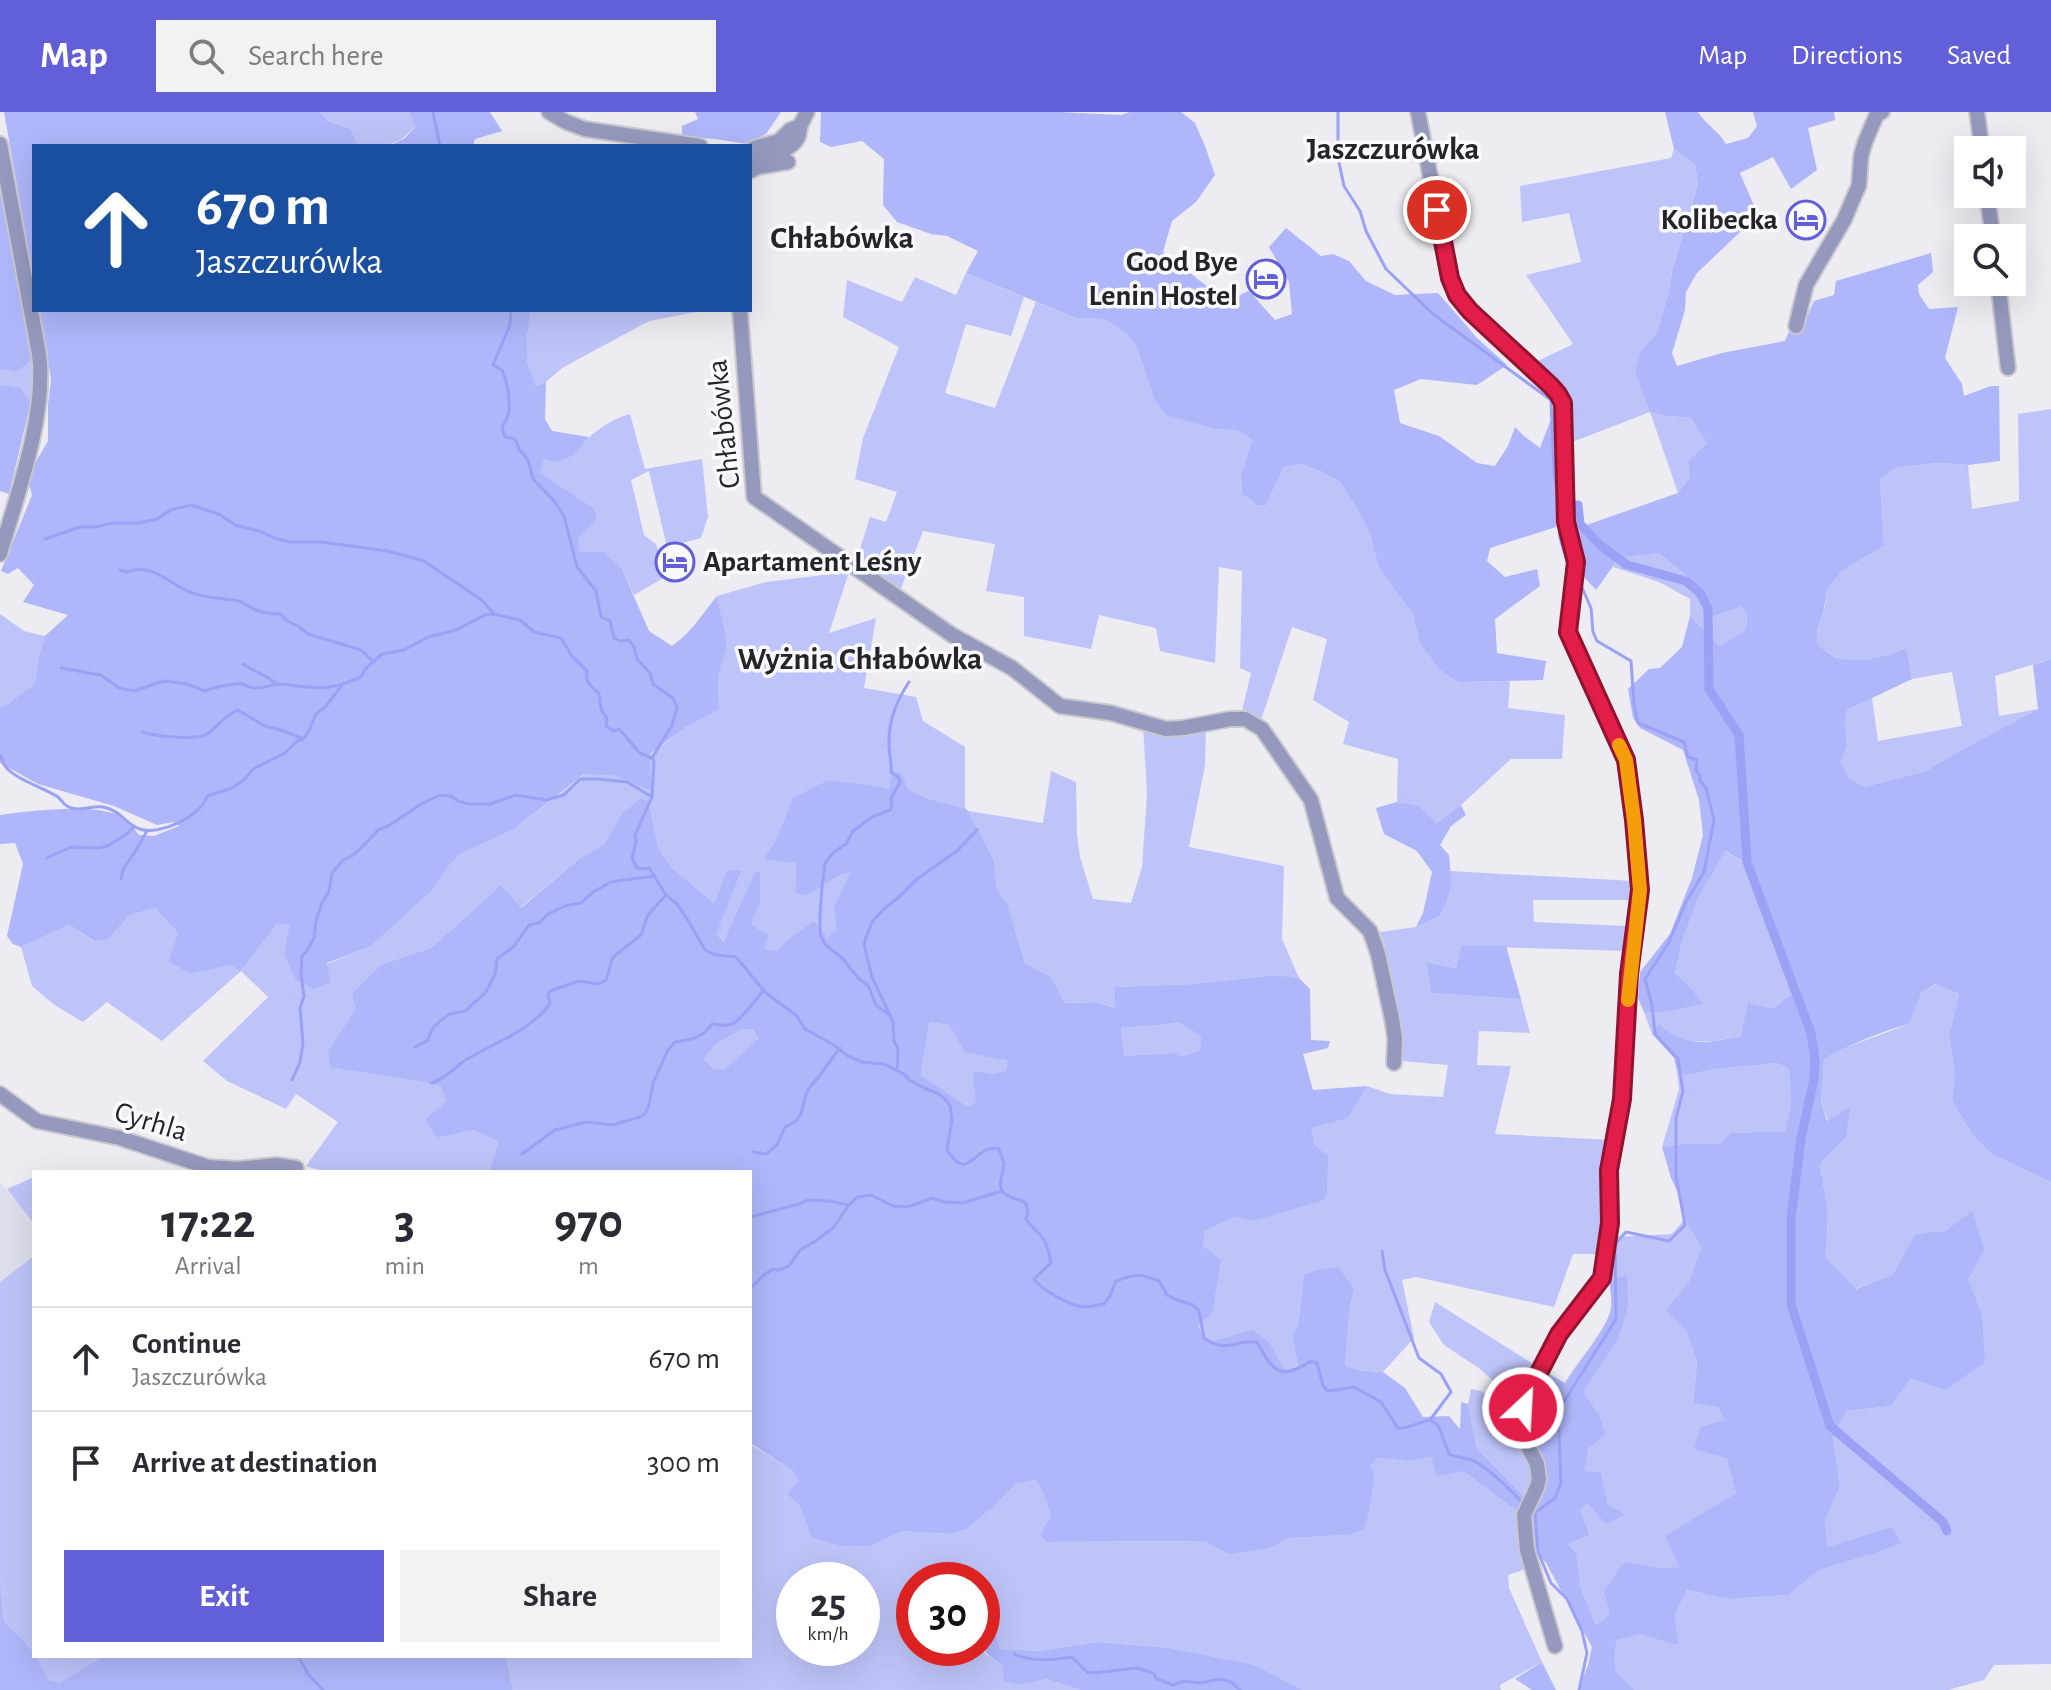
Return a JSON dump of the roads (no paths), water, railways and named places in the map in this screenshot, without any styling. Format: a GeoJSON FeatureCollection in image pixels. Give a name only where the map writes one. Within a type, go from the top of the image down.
{"type":"FeatureCollection","features":[{"type":"Feature","properties":{"kind":"street"},"geometry":{"type":"LineString","coordinates":[[549,112],[585,129],[686,144]]}},
{"type":"Feature","properties":{"kind":"street"},"geometry":{"type":"LineString","coordinates":[[752,156],[784,149],[799,135],[807,112]]}},
{"type":"Feature","properties":{"kind":"street"},"geometry":{"type":"LineString","coordinates":[[1418,112],[1454,289],[1470,311],[1532,367],[1561,399],[1564,412],[1566,522],[1576,562],[1568,632],[1626,760],[1634,820],[1640,890],[1629,974],[1622,1099],[1609,1170],[1610,1223],[1602,1278],[1559,1334],[1527,1396],[1520,1423],[1537,1464],[1539,1479],[1524,1515],[1527,1550],[1555,1646]]}},
{"type":"Feature","properties":{"kind":"street"},"geometry":{"type":"LineString","coordinates":[[1796,326],[1806,285],[1844,220],[1859,185],[1865,142],[1877,114],[1882,112]]}},
{"type":"Feature","properties":{"kind":"street"},"geometry":{"type":"LineString","coordinates":[[1977,112],[1980,136]]}},
{"type":"Feature","properties":{"kind":"street"},"geometry":{"type":"LineString","coordinates":[[752,149],[779,141],[790,130],[800,126]]}},
{"type":"Feature","properties":{"kind":"street"},"geometry":{"type":"LineString","coordinates":[[0,144],[39,354],[40,379],[37,416],[0,554]]}},
{"type":"Feature","properties":{"kind":"street"},"geometry":{"type":"LineString","coordinates":[[752,170],[788,162]]}},
{"type":"Feature","properties":{"kind":"street"},"geometry":{"type":"LineString","coordinates":[[2000,296],[2008,368]]}},
{"type":"Feature","properties":{"kind":"street","name":"Chłabówka"},"geometry":{"type":"LineString","coordinates":[[740,312],[754,497],[952,635],[1012,668],[1060,706],[1111,713],[1166,729],[1245,719],[1262,729],[1311,800],[1337,898],[1370,931],[1392,1019],[1394,1063]]}},
{"type":"Feature","properties":{"kind":"street","name":"Cyrhla"},"geometry":{"type":"LineString","coordinates":[[0,1094],[37,1121],[120,1138],[208,1167],[238,1169],[276,1165],[296,1168]]}},
{"type":"Feature","properties":{"kind":"waterway"},"geometry":{"type":"LineString","coordinates":[[433,112],[440,144]]}},
{"type":"Feature","properties":{"kind":"waterway"},"geometry":{"type":"LineString","coordinates":[[1338,112],[1338,158],[1344,186],[1360,211],[1366,231],[1386,269],[1433,314],[1551,400],[1560,538],[1569,568]]}},
{"type":"Feature","properties":{"kind":"waterway"},"geometry":{"type":"LineString","coordinates":[[511,312],[510,325],[493,365],[502,370],[508,391],[509,412],[503,433],[516,441],[528,460],[533,479],[564,516],[577,567],[596,591],[601,617],[610,621],[614,638],[629,640],[637,659],[650,673],[653,684],[673,698],[677,707],[672,725],[652,758],[652,797],[635,835],[632,858],[637,868],[649,868],[666,895],[686,917],[705,950],[715,955],[736,957],[766,993],[797,1016],[805,1029],[848,1056],[862,1062],[884,1064],[945,1099],[950,1106],[952,1119],[947,1150],[955,1160],[967,1164],[984,1151],[999,1149],[1004,1163],[1001,1189],[1026,1204],[1026,1219],[1047,1247],[1051,1263],[1034,1279],[1049,1292],[1072,1304],[1089,1307],[1104,1304],[1116,1281],[1137,1275],[1159,1281],[1167,1295],[1193,1305],[1199,1311],[1204,1338],[1212,1343],[1224,1346],[1257,1342],[1273,1366],[1285,1372],[1311,1361],[1317,1363],[1323,1386],[1328,1391],[1354,1387],[1381,1402],[1398,1428],[1430,1420],[1438,1425],[1449,1454],[1481,1465],[1523,1503]]}},
{"type":"Feature","properties":{"kind":"waterway"},"geometry":{"type":"LineString","coordinates":[[45,539],[80,527],[157,519],[171,510],[191,505],[219,514],[235,525],[277,539],[388,551],[424,561],[483,601],[494,614]]}},
{"type":"Feature","properties":{"kind":"waterway"},"geometry":{"type":"LineString","coordinates":[[1573,505],[1578,505],[1580,524],[1601,546],[1627,565],[1686,581],[1700,593],[1708,609],[1709,689],[1739,735],[1747,862],[1811,1033],[1815,1061],[1791,1218],[1791,1304],[1830,1426],[1943,1522],[1947,1531]]}},
{"type":"Feature","properties":{"kind":"waterway"},"geometry":{"type":"LineString","coordinates":[[120,570],[152,572],[195,594],[236,600],[259,611],[281,614],[308,634],[361,650],[373,661]]}},
{"type":"Feature","properties":{"kind":"waterway"},"geometry":{"type":"LineString","coordinates":[[1579,1690],[1587,1653],[1582,1631],[1567,1599],[1551,1583],[1538,1552],[1535,1513],[1555,1498],[1561,1483],[1558,1411],[1616,1319],[1615,1244],[1626,1232],[1669,1241],[1685,1225],[1676,1176],[1676,1118],[1683,1091],[1678,1059],[1655,1034],[1645,979],[1668,944],[1686,902],[1704,872],[1714,820],[1706,788],[1696,771],[1697,760],[1688,757],[1684,742],[1638,723],[1631,661],[1597,641],[1591,608],[1580,583]]}},
{"type":"Feature","properties":{"kind":"waterway"},"geometry":{"type":"LineString","coordinates":[[0,755],[9,771],[58,797],[71,808],[109,809],[140,829],[158,830],[189,817],[207,796],[232,788],[253,769],[285,753],[303,739],[316,714],[343,684],[361,677],[382,654],[404,650],[428,637],[456,630],[485,615],[494,614],[520,620],[534,632],[561,638],[572,656],[587,671],[588,681],[599,694],[601,709],[607,719],[606,726],[614,731],[619,729],[640,753],[652,758]]}},
{"type":"Feature","properties":{"kind":"waterway"},"geometry":{"type":"LineString","coordinates":[[243,664],[277,684]]}},
{"type":"Feature","properties":{"kind":"waterway"},"geometry":{"type":"LineString","coordinates":[[61,668],[101,675],[119,688],[134,691],[164,681],[187,684],[205,691],[239,684],[253,688],[280,684],[319,688],[343,684]]}},
{"type":"Feature","properties":{"kind":"waterway"},"geometry":{"type":"LineString","coordinates":[[891,1016],[876,1005],[868,985],[825,944],[820,934],[820,915],[825,863],[846,844],[853,831],[892,806],[891,798],[900,782],[891,772],[890,728],[897,704],[909,682]]}},
{"type":"Feature","properties":{"kind":"waterway"},"geometry":{"type":"LineString","coordinates":[[142,732],[175,737],[201,736],[238,710],[265,726],[301,738]]}},
{"type":"Feature","properties":{"kind":"waterway"},"geometry":{"type":"LineString","coordinates":[[292,1080],[300,1062],[303,1043],[300,1008],[304,996],[302,956],[314,938],[316,921],[329,891],[332,873],[378,830],[440,795],[469,804],[490,804],[516,795],[546,800],[564,795],[580,779],[598,779],[627,782],[652,797]]}},
{"type":"Feature","properties":{"kind":"waterway"},"geometry":{"type":"LineString","coordinates":[[47,858],[71,847],[107,846],[134,827]]}},
{"type":"Feature","properties":{"kind":"waterway"},"geometry":{"type":"LineString","coordinates":[[897,1071],[898,1048],[894,1041],[893,1022],[872,977],[864,944],[872,922],[884,909],[917,879],[957,851],[977,830]]}},
{"type":"Feature","properties":{"kind":"waterway"},"geometry":{"type":"LineString","coordinates":[[121,879],[124,868],[147,831]]}},
{"type":"Feature","properties":{"kind":"waterway"},"geometry":{"type":"LineString","coordinates":[[415,1047],[427,1041],[441,1020],[450,1014],[465,1011],[486,992],[495,974],[497,959],[514,946],[529,925],[539,923],[548,914],[565,906],[581,903],[611,882],[655,876]]}},
{"type":"Feature","properties":{"kind":"waterway"},"geometry":{"type":"LineString","coordinates":[[432,1083],[532,1022],[550,1004],[550,991],[579,981],[598,984],[606,980],[613,957],[641,935],[648,915],[666,895]]}},
{"type":"Feature","properties":{"kind":"waterway"},"geometry":{"type":"LineString","coordinates":[[522,1154],[555,1130],[586,1122],[613,1125],[645,1114],[653,1083],[675,1042],[703,1034],[712,1024],[735,1022],[763,990]]}},
{"type":"Feature","properties":{"kind":"waterway"},"geometry":{"type":"LineString","coordinates":[[753,1152],[766,1154],[777,1145],[785,1127],[800,1116],[809,1088],[840,1048]]}},
{"type":"Feature","properties":{"kind":"waterway"},"geometry":{"type":"LineString","coordinates":[[752,1216],[808,1200],[849,1205],[857,1197],[871,1195],[893,1206],[907,1207],[933,1198],[963,1203],[1002,1191]]}},
{"type":"Feature","properties":{"kind":"waterway"},"geometry":{"type":"LineString","coordinates":[[752,1287],[773,1269],[789,1266],[800,1250],[833,1228],[849,1205]]}},
{"type":"Feature","properties":{"kind":"waterway"},"geometry":{"type":"LineString","coordinates":[[1382,1251],[1385,1270],[1419,1358],[1441,1374],[1451,1392],[1430,1420]]}},
{"type":"Feature","properties":{"kind":"waterway"},"geometry":{"type":"LineString","coordinates":[[1014,1654],[1034,1659],[1072,1657],[1092,1673],[1137,1668],[1173,1685],[1184,1681],[1200,1683],[1221,1679],[1231,1682],[1240,1690]]}},
{"type":"Feature","properties":{"kind":"waterway"},"geometry":{"type":"LineString","coordinates":[[299,1658],[308,1674],[323,1690]]}},
{"type":"Feature","properties":{"kind":"place","name":"Kolibecka"},"geometry":{"type":"Point","coordinates":[1806,220]}},
{"type":"Feature","properties":{"kind":"place","name":"Good Bye Lenin Hostel"},"geometry":{"type":"Point","coordinates":[1266,279]}},
{"type":"Feature","properties":{"kind":"place","name":"Apartament Leśny"},"geometry":{"type":"Point","coordinates":[675,562]}},
{"type":"Feature","properties":{"kind":"district","name":"Jaszczurówka"},"geometry":{"type":"Point","coordinates":[1393,149]}},
{"type":"Feature","properties":{"kind":"district","name":"Chłabówka"},"geometry":{"type":"Point","coordinates":[842,238]}},
{"type":"Feature","properties":{"kind":"district","name":"Wyżnia Chłabówka"},"geometry":{"type":"Point","coordinates":[860,659]}}]}
